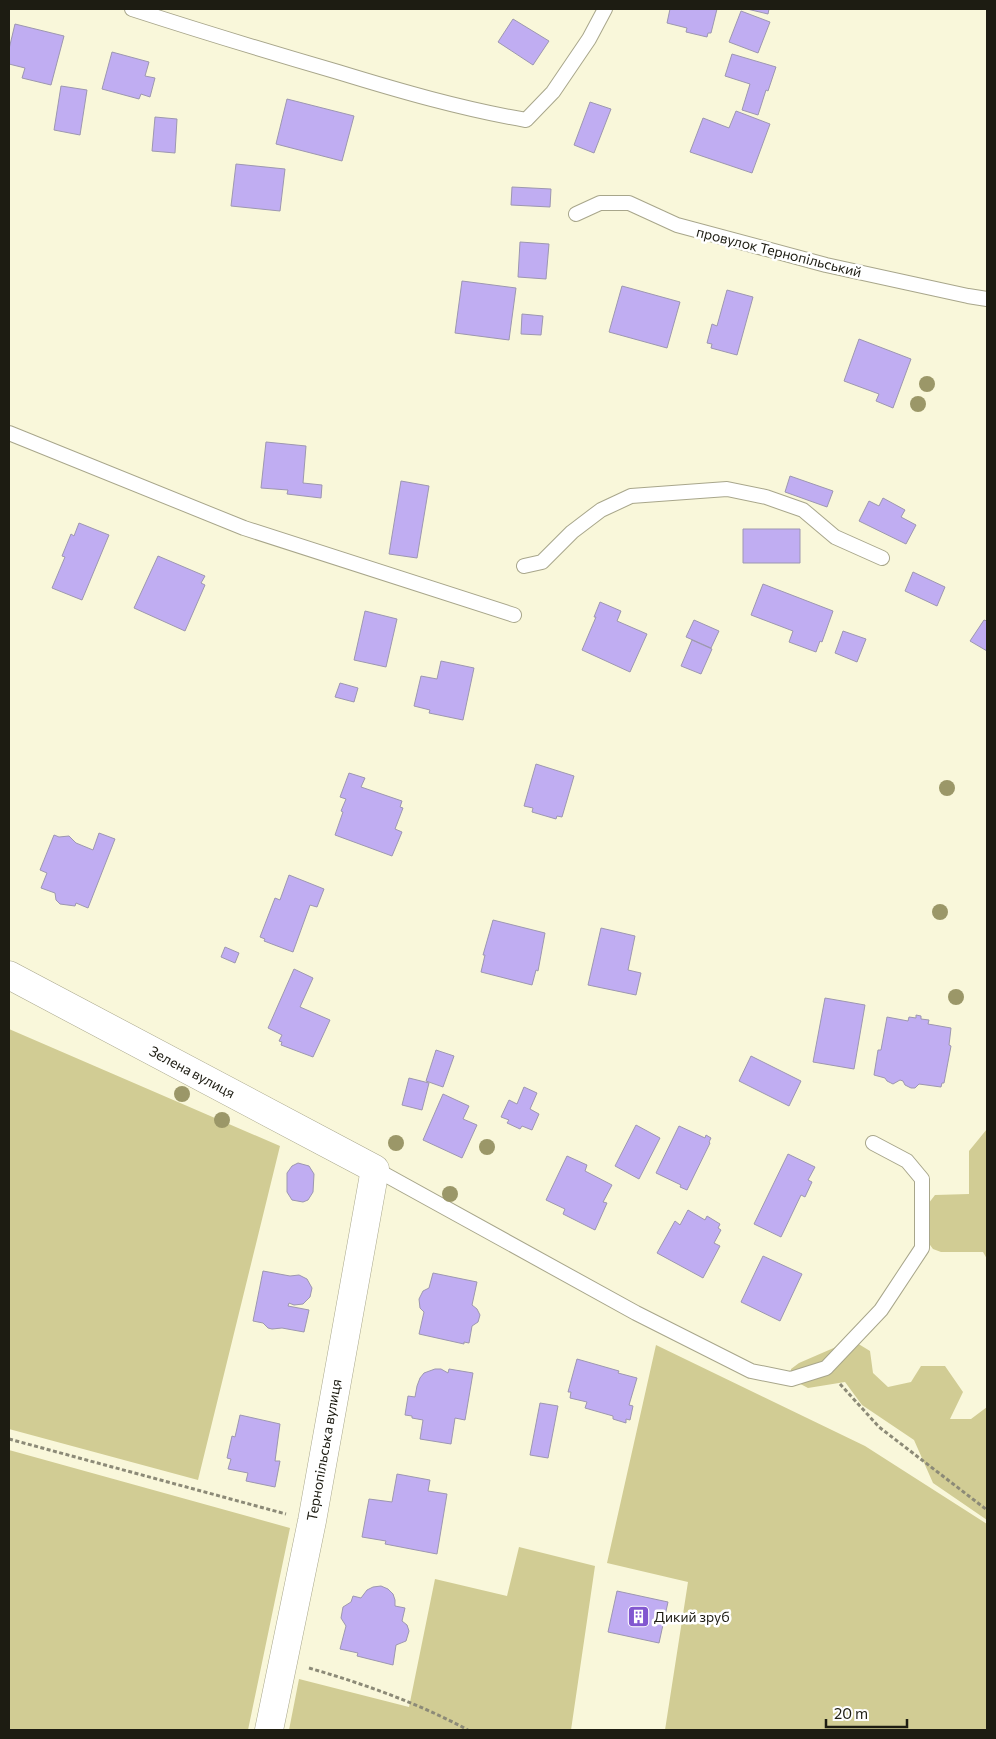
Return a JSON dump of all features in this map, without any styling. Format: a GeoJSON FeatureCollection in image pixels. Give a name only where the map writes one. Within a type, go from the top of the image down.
{"type":"FeatureCollection","features":[{"type":"Feature","properties":{"kind":"street","name":"Зелена вулиця"},"geometry":{"type":"LineString","coordinates":[[9,975],[375,1169]]}},
{"type":"Feature","properties":{"kind":"street","name":"Тернопільська вулиця"},"geometry":{"type":"LineString","coordinates":[[269,1730],[312,1521],[375,1169]]}},
{"type":"Feature","properties":{"kind":"lane"},"geometry":{"type":"LineString","coordinates":[[132,9],[411,94],[500,116],[526,120],[553,92],[589,39],[605,9]]}},
{"type":"Feature","properties":{"kind":"lane","name":"провулок Тернопільський"},"geometry":{"type":"LineString","coordinates":[[576,214],[600,204],[629,203],[677,226],[826,265],[987,299]]}},
{"type":"Feature","properties":{"kind":"lane"},"geometry":{"type":"LineString","coordinates":[[9,433],[244,528],[514,615]]}},
{"type":"Feature","properties":{"kind":"lane"},"geometry":{"type":"LineString","coordinates":[[524,566],[542,562],[572,532],[601,510],[631,496],[727,489],[766,497],[803,510],[835,537],[882,558]]}},
{"type":"Feature","properties":{"kind":"lane"},"geometry":{"type":"LineString","coordinates":[[375,1169],[636,1313],[751,1371],[791,1379],[826,1368],[881,1310],[922,1248],[922,1178],[907,1161],[873,1143]]}},
{"type":"Feature","properties":{"kind":"path"},"geometry":{"type":"LineString","coordinates":[[826,1368],[879,1427],[987,1510]]}},
{"type":"Feature","properties":{"kind":"path"},"geometry":{"type":"LineString","coordinates":[[9,1439],[312,1521]]}},
{"type":"Feature","properties":{"kind":"path"},"geometry":{"type":"LineString","coordinates":[[283,1661],[360,1683],[438,1714],[468,1730]]}},
{"type":"Feature","properties":{"kind":"shaded area"},"geometry":{"type":"Polygon","coordinates":[[[9,1029],[280,1146],[198,1480],[9,1429],[9,1029]]]}},
{"type":"Feature","properties":{"kind":"shaded area"},"geometry":{"type":"Polygon","coordinates":[[[987,1129],[987,1259],[983,1252],[941,1252],[933,1249],[916,1226],[918,1217],[935,1195],[969,1194],[969,1151],[987,1129]]]}},
{"type":"Feature","properties":{"kind":"shaded area"},"geometry":{"type":"Polygon","coordinates":[[[852,1340],[870,1351],[873,1373],[888,1387],[911,1382],[921,1366],[945,1366],[963,1392],[950,1419],[971,1419],[987,1407],[987,1520],[933,1483],[914,1440],[862,1405],[845,1382],[808,1388],[791,1379],[791,1369],[799,1363],[852,1340]]]}},
{"type":"Feature","properties":{"kind":"shaded area"},"geometry":{"type":"Polygon","coordinates":[[[656,1345],[865,1446],[987,1524],[987,1730],[665,1730],[688,1582],[607,1563],[656,1345]]]}},
{"type":"Feature","properties":{"kind":"shaded area"},"geometry":{"type":"Polygon","coordinates":[[[9,1450],[290,1528],[248,1730],[9,1730],[9,1450]]]}},
{"type":"Feature","properties":{"kind":"shaded area"},"geometry":{"type":"Polygon","coordinates":[[[519,1547],[595,1566],[571,1730],[289,1730],[299,1679],[409,1707],[435,1579],[507,1596],[519,1547]]]}},
{"type":"Feature","properties":{"kind":"building"},"geometry":{"type":"Polygon","coordinates":[[[670,9],[717,9],[711,33],[708,33],[707,37],[686,32],[687,28],[667,23],[670,9]]]}},
{"type":"Feature","properties":{"kind":"building"},"geometry":{"type":"Polygon","coordinates":[[[747,9],[769,9],[768,14],[747,9]]]}},
{"type":"Feature","properties":{"kind":"building"},"geometry":{"type":"Polygon","coordinates":[[[741,11],[770,22],[758,53],[729,42],[741,11]]]}},
{"type":"Feature","properties":{"kind":"building"},"geometry":{"type":"Polygon","coordinates":[[[513,19],[549,41],[533,65],[498,42],[513,19]]]}},
{"type":"Feature","properties":{"kind":"building"},"geometry":{"type":"Polygon","coordinates":[[[15,24],[64,36],[51,85],[22,78],[25,68],[9,64],[9,49],[15,24]]]}},
{"type":"Feature","properties":{"kind":"building"},"geometry":{"type":"Polygon","coordinates":[[[112,52],[149,62],[145,76],[155,78],[150,97],[141,94],[139,99],[102,89],[112,52]]]}},
{"type":"Feature","properties":{"kind":"building"},"geometry":{"type":"Polygon","coordinates":[[[732,54],[776,67],[758,115],[742,110],[750,84],[725,76],[732,54]]]}},
{"type":"Feature","properties":{"kind":"building"},"geometry":{"type":"Polygon","coordinates":[[[61,86],[87,90],[80,135],[54,130],[61,86]]]}},
{"type":"Feature","properties":{"kind":"building"},"geometry":{"type":"Polygon","coordinates":[[[287,99],[354,116],[342,161],[276,144],[287,99]]]}},
{"type":"Feature","properties":{"kind":"building"},"geometry":{"type":"Polygon","coordinates":[[[590,102],[611,109],[594,153],[574,145],[590,102]]]}},
{"type":"Feature","properties":{"kind":"building"},"geometry":{"type":"Polygon","coordinates":[[[736,111],[770,124],[752,173],[690,152],[703,118],[729,128],[736,111]]]}},
{"type":"Feature","properties":{"kind":"building"},"geometry":{"type":"Polygon","coordinates":[[[155,117],[177,119],[175,153],[152,151],[155,117]]]}},
{"type":"Feature","properties":{"kind":"building"},"geometry":{"type":"Polygon","coordinates":[[[236,164],[285,169],[280,211],[231,206],[236,164]]]}},
{"type":"Feature","properties":{"kind":"building"},"geometry":{"type":"Polygon","coordinates":[[[512,187],[551,189],[550,207],[511,205],[512,187]]]}},
{"type":"Feature","properties":{"kind":"building"},"geometry":{"type":"Polygon","coordinates":[[[520,242],[549,244],[546,279],[518,277],[520,242]]]}},
{"type":"Feature","properties":{"kind":"building"},"geometry":{"type":"Polygon","coordinates":[[[462,281],[516,288],[509,340],[455,333],[462,281]]]}},
{"type":"Feature","properties":{"kind":"building"},"geometry":{"type":"Polygon","coordinates":[[[622,286],[680,302],[667,348],[609,332],[622,286]]]}},
{"type":"Feature","properties":{"kind":"building"},"geometry":{"type":"Polygon","coordinates":[[[727,290],[753,297],[737,355],[711,348],[712,344],[707,343],[712,324],[717,326],[727,290]]]}},
{"type":"Feature","properties":{"kind":"building"},"geometry":{"type":"Polygon","coordinates":[[[522,314],[543,316],[541,335],[521,334],[522,314]]]}},
{"type":"Feature","properties":{"kind":"building"},"geometry":{"type":"Polygon","coordinates":[[[859,339],[911,359],[893,408],[876,401],[879,394],[844,381],[859,339]]]}},
{"type":"Feature","properties":{"kind":"building"},"geometry":{"type":"Polygon","coordinates":[[[266,442],[306,446],[303,483],[322,485],[321,498],[287,494],[288,490],[261,488],[266,442]]]}},
{"type":"Feature","properties":{"kind":"building"},"geometry":{"type":"Polygon","coordinates":[[[790,476],[833,491],[827,507],[785,492],[790,476]]]}},
{"type":"Feature","properties":{"kind":"building"},"geometry":{"type":"Polygon","coordinates":[[[401,481],[429,486],[417,558],[389,554],[401,481]]]}},
{"type":"Feature","properties":{"kind":"building"},"geometry":{"type":"Polygon","coordinates":[[[883,498],[905,510],[901,517],[916,525],[906,544],[859,521],[869,501],[879,506],[883,498]]]}},
{"type":"Feature","properties":{"kind":"building"},"geometry":{"type":"Polygon","coordinates":[[[79,523],[109,535],[82,600],[52,588],[65,557],[62,556],[71,534],[74,536],[79,523]]]}},
{"type":"Feature","properties":{"kind":"building"},"geometry":{"type":"Polygon","coordinates":[[[743,529],[800,529],[800,563],[743,563],[743,529]]]}},
{"type":"Feature","properties":{"kind":"building"},"geometry":{"type":"Polygon","coordinates":[[[158,556],[205,576],[201,583],[205,585],[185,631],[134,608],[158,556]]]}},
{"type":"Feature","properties":{"kind":"building"},"geometry":{"type":"Polygon","coordinates":[[[913,572],[945,587],[937,606],[905,591],[913,572]]]}},
{"type":"Feature","properties":{"kind":"building"},"geometry":{"type":"Polygon","coordinates":[[[763,584],[833,611],[822,642],[820,641],[816,652],[789,642],[793,631],[751,615],[763,584]]]}},
{"type":"Feature","properties":{"kind":"building"},"geometry":{"type":"Polygon","coordinates":[[[600,602],[621,611],[617,621],[647,634],[630,672],[582,650],[596,617],[594,617],[600,602]]]}},
{"type":"Feature","properties":{"kind":"building"},"geometry":{"type":"Polygon","coordinates":[[[365,611],[397,619],[386,667],[354,660],[365,611]]]}},
{"type":"Feature","properties":{"kind":"building"},"geometry":{"type":"Polygon","coordinates":[[[694,620],[719,631],[711,648],[686,637],[694,620]]]}},
{"type":"Feature","properties":{"kind":"building"},"geometry":{"type":"Polygon","coordinates":[[[984,620],[987,621],[987,651],[970,641],[984,620]]]}},
{"type":"Feature","properties":{"kind":"building"},"geometry":{"type":"Polygon","coordinates":[[[843,631],[866,639],[857,662],[835,653],[843,631]]]}},
{"type":"Feature","properties":{"kind":"building"},"geometry":{"type":"Polygon","coordinates":[[[692,640],[712,649],[701,674],[681,666],[692,640]]]}},
{"type":"Feature","properties":{"kind":"building"},"geometry":{"type":"Polygon","coordinates":[[[441,661],[474,668],[463,720],[429,713],[430,710],[414,706],[421,676],[437,679],[441,661]]]}},
{"type":"Feature","properties":{"kind":"building"},"geometry":{"type":"Polygon","coordinates":[[[340,683],[358,688],[354,702],[335,697],[340,683]]]}},
{"type":"Feature","properties":{"kind":"building"},"geometry":{"type":"Polygon","coordinates":[[[536,764],[574,776],[562,817],[557,816],[556,819],[532,812],[533,808],[524,806],[536,764]]]}},
{"type":"Feature","properties":{"kind":"building"},"geometry":{"type":"Polygon","coordinates":[[[349,773],[365,778],[361,787],[402,801],[400,807],[403,808],[395,829],[402,832],[392,856],[335,835],[346,799],[340,797],[349,773]]]}},
{"type":"Feature","properties":{"kind":"building"},"geometry":{"type":"Polygon","coordinates":[[[99,833],[115,839],[88,908],[76,903],[75,906],[60,904],[56,900],[55,893],[41,888],[47,873],[40,870],[54,835],[59,837],[69,836],[76,843],[93,850],[99,833]]]}},
{"type":"Feature","properties":{"kind":"building"},"geometry":{"type":"Polygon","coordinates":[[[289,875],[324,889],[317,907],[310,905],[293,952],[264,941],[265,939],[260,937],[275,898],[280,900],[289,875]]]}},
{"type":"Feature","properties":{"kind":"building"},"geometry":{"type":"Polygon","coordinates":[[[493,920],[545,933],[538,971],[536,970],[532,985],[481,972],[485,955],[483,955],[493,920]]]}},
{"type":"Feature","properties":{"kind":"building"},"geometry":{"type":"Polygon","coordinates":[[[601,928],[635,936],[628,970],[641,973],[636,995],[588,985],[601,928]]]}},
{"type":"Feature","properties":{"kind":"building"},"geometry":{"type":"Polygon","coordinates":[[[225,947],[239,953],[235,963],[221,957],[225,947]]]}},
{"type":"Feature","properties":{"kind":"building"},"geometry":{"type":"Polygon","coordinates":[[[294,969],[313,978],[300,1007],[330,1020],[313,1057],[281,1045],[282,1042],[279,1041],[282,1035],[268,1028],[294,969]]]}},
{"type":"Feature","properties":{"kind":"building"},"geometry":{"type":"Polygon","coordinates":[[[825,998],[865,1005],[854,1069],[813,1062],[825,998]]]}},
{"type":"Feature","properties":{"kind":"building"},"geometry":{"type":"Polygon","coordinates":[[[916,1015],[921,1016],[921,1019],[929,1020],[928,1024],[951,1028],[949,1045],[951,1046],[944,1083],[942,1083],[941,1087],[919,1084],[915,1088],[911,1088],[905,1085],[903,1081],[900,1080],[893,1084],[885,1078],[874,1075],[878,1050],[881,1050],[887,1017],[908,1021],[909,1017],[916,1018],[916,1015]]]}},
{"type":"Feature","properties":{"kind":"building"},"geometry":{"type":"Polygon","coordinates":[[[436,1050],[454,1056],[443,1087],[426,1081],[436,1050]]]}},
{"type":"Feature","properties":{"kind":"building"},"geometry":{"type":"Polygon","coordinates":[[[751,1056],[801,1081],[789,1106],[739,1081],[751,1056]]]}},
{"type":"Feature","properties":{"kind":"building"},"geometry":{"type":"Polygon","coordinates":[[[409,1078],[429,1083],[422,1110],[402,1105],[409,1078]]]}},
{"type":"Feature","properties":{"kind":"building"},"geometry":{"type":"Polygon","coordinates":[[[524,1087],[537,1093],[530,1109],[539,1114],[532,1130],[522,1126],[520,1129],[507,1123],[509,1120],[501,1117],[509,1100],[517,1104],[524,1087]]]}},
{"type":"Feature","properties":{"kind":"building"},"geometry":{"type":"Polygon","coordinates":[[[443,1094],[469,1106],[463,1119],[477,1125],[462,1158],[423,1140],[443,1094]]]}},
{"type":"Feature","properties":{"kind":"building"},"geometry":{"type":"Polygon","coordinates":[[[636,1125],[660,1138],[639,1179],[615,1166],[636,1125]]]}},
{"type":"Feature","properties":{"kind":"building"},"geometry":{"type":"Polygon","coordinates":[[[679,1126],[705,1138],[706,1135],[711,1138],[687,1190],[656,1173],[679,1126]]]}},
{"type":"Feature","properties":{"kind":"building"},"geometry":{"type":"Polygon","coordinates":[[[788,1154],[815,1167],[808,1180],[812,1182],[805,1197],[801,1195],[781,1237],[754,1224],[788,1154]]]}},
{"type":"Feature","properties":{"kind":"building"},"geometry":{"type":"Polygon","coordinates":[[[567,1156],[587,1165],[585,1171],[612,1185],[603,1202],[607,1203],[595,1230],[563,1214],[565,1209],[546,1200],[567,1156]]]}},
{"type":"Feature","properties":{"kind":"building"},"geometry":{"type":"Polygon","coordinates":[[[298,1163],[309,1166],[314,1174],[313,1192],[308,1200],[303,1202],[292,1200],[287,1192],[287,1173],[292,1166],[298,1163]]]}},
{"type":"Feature","properties":{"kind":"building"},"geometry":{"type":"Polygon","coordinates":[[[688,1210],[705,1220],[707,1216],[720,1224],[718,1228],[721,1230],[714,1243],[720,1246],[703,1278],[657,1253],[675,1221],[680,1225],[688,1210]]]}},
{"type":"Feature","properties":{"kind":"building"},"geometry":{"type":"Polygon","coordinates":[[[763,1256],[802,1274],[780,1321],[741,1302],[763,1256]]]}},
{"type":"Feature","properties":{"kind":"building"},"geometry":{"type":"Polygon","coordinates":[[[263,1271],[290,1276],[299,1275],[307,1279],[312,1288],[310,1297],[303,1304],[294,1305],[289,1303],[288,1306],[309,1310],[304,1332],[282,1328],[272,1329],[263,1323],[253,1321],[263,1271]]]}},
{"type":"Feature","properties":{"kind":"building"},"geometry":{"type":"Polygon","coordinates":[[[433,1273],[477,1282],[472,1305],[480,1315],[478,1322],[472,1326],[469,1343],[464,1342],[464,1344],[419,1334],[424,1312],[420,1308],[419,1299],[423,1291],[429,1288],[433,1273]]]}},
{"type":"Feature","properties":{"kind":"building"},"geometry":{"type":"Polygon","coordinates":[[[577,1359],[637,1378],[629,1405],[633,1406],[630,1420],[626,1419],[626,1423],[613,1419],[613,1416],[585,1408],[587,1402],[570,1398],[571,1392],[568,1392],[577,1359]]]}},
{"type":"Feature","properties":{"kind":"building"},"geometry":{"type":"Polygon","coordinates":[[[441,1369],[448,1373],[449,1369],[473,1373],[465,1420],[455,1418],[451,1444],[420,1439],[423,1420],[405,1415],[408,1396],[415,1397],[420,1378],[424,1373],[441,1369]]]}},
{"type":"Feature","properties":{"kind":"building"},"geometry":{"type":"Polygon","coordinates":[[[540,1403],[558,1406],[548,1458],[530,1455],[540,1403]]]}},
{"type":"Feature","properties":{"kind":"building"},"geometry":{"type":"Polygon","coordinates":[[[240,1415],[280,1424],[275,1461],[280,1461],[275,1487],[246,1481],[248,1473],[228,1469],[231,1459],[227,1458],[232,1436],[235,1437],[240,1415]]]}},
{"type":"Feature","properties":{"kind":"building"},"geometry":{"type":"Polygon","coordinates":[[[397,1474],[430,1480],[428,1491],[447,1494],[437,1554],[385,1544],[386,1541],[362,1537],[369,1499],[392,1502],[397,1474]]]}},
{"type":"Feature","properties":{"kind":"building"},"geometry":{"type":"Polygon","coordinates":[[[381,1586],[393,1594],[395,1606],[405,1608],[402,1621],[407,1625],[409,1631],[406,1641],[396,1645],[393,1665],[357,1656],[358,1653],[340,1649],[346,1626],[341,1618],[343,1607],[351,1602],[353,1596],[361,1598],[367,1590],[381,1586]]]}},
{"type":"Feature","properties":{"kind":"building","name":"Дикий зруб"},"geometry":{"type":"Polygon","coordinates":[[[617,1591],[668,1602],[659,1643],[608,1632],[617,1591]]]}},
{"type":"Feature","properties":{"kind":"place","name":"Дикий зруб"},"geometry":{"type":"Point","coordinates":[638,1617]}}]}
